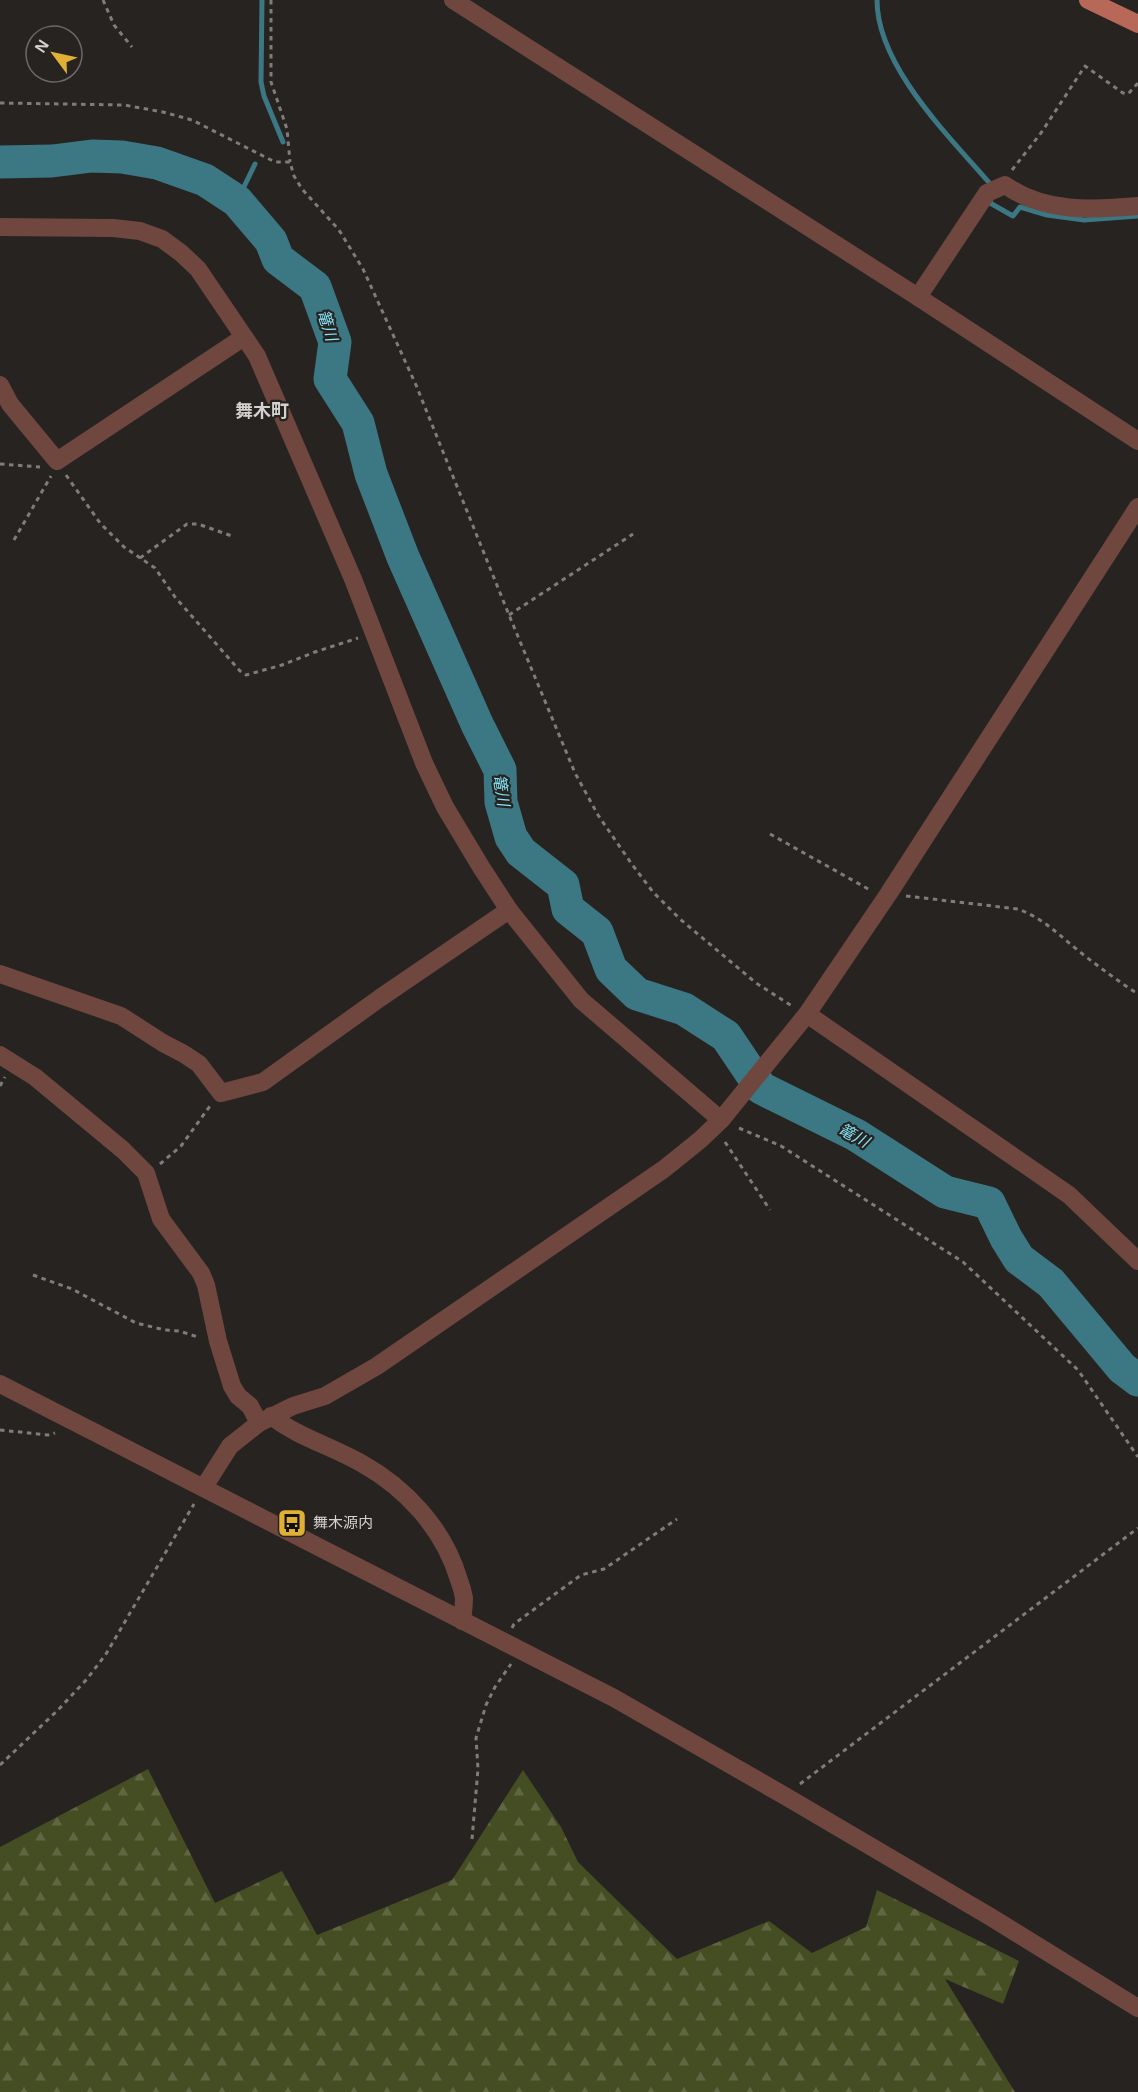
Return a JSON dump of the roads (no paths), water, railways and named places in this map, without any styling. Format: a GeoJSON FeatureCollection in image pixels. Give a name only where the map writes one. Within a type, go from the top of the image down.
{"type":"FeatureCollection","features":[{"type":"Feature","properties":{"kind":"main road"},"geometry":{"type":"LineString","coordinates":[[1088,0],[1138,24]]}},
{"type":"Feature","properties":{"kind":"street"},"geometry":{"type":"LineString","coordinates":[[453,0],[918,297],[1138,441]]}},
{"type":"Feature","properties":{"kind":"street"},"geometry":{"type":"LineString","coordinates":[[918,297],[997,189],[1014,191],[1043,203],[1064,207],[1138,206]]}},
{"type":"Feature","properties":{"kind":"street"},"geometry":{"type":"LineString","coordinates":[[0,227],[113,228],[140,231],[162,240],[198,269],[244,337],[261,367],[349,568],[420,753],[445,807],[508,910],[581,1000],[716,1125]]}},
{"type":"Feature","properties":{"kind":"street"},"geometry":{"type":"LineString","coordinates":[[0,385],[5,411],[57,464],[244,337]]}},
{"type":"Feature","properties":{"kind":"street"},"geometry":{"type":"LineString","coordinates":[[204,1487],[230,1446],[265,1419],[293,1406],[325,1396],[377,1366],[664,1169],[716,1125],[803,1018],[888,895],[1138,507]]}},
{"type":"Feature","properties":{"kind":"street"},"geometry":{"type":"LineString","coordinates":[[0,974],[121,1016],[163,1043],[184,1053],[198,1064],[221,1093],[262,1082],[508,910]]}},
{"type":"Feature","properties":{"kind":"street"},"geometry":{"type":"LineString","coordinates":[[803,1018],[1069,1196],[1138,1262]]}},
{"type":"Feature","properties":{"kind":"street"},"geometry":{"type":"LineString","coordinates":[[0,1054],[35,1077],[123,1150],[146,1173],[161,1219],[201,1273],[206,1285],[218,1341],[232,1386],[238,1396],[265,1419],[360,1462],[390,1481],[424,1514],[440,1535],[454,1564],[464,1596],[462,1621]]}},
{"type":"Feature","properties":{"kind":"street"},"geometry":{"type":"LineString","coordinates":[[0,1384],[614,1698],[989,1916],[1138,2008]]}},
{"type":"Feature","properties":{"kind":"waterway"},"geometry":{"type":"LineString","coordinates":[[262,0],[261,82],[264,96],[283,142]]}},
{"type":"Feature","properties":{"kind":"waterway"},"geometry":{"type":"LineString","coordinates":[[877,0],[880,25],[889,51],[903,76],[938,124],[992,186]]}},
{"type":"Feature","properties":{"kind":"waterway","name":"篭川"},"geometry":{"type":"LineString","coordinates":[[0,162],[52,161],[92,156],[122,157],[157,163],[205,180],[237,201],[271,241],[278,259],[315,287],[335,342],[330,379],[358,423],[371,474],[403,557],[477,724],[500,770],[501,802],[511,837],[521,852],[563,885],[568,909],[597,932],[611,969],[637,994],[684,1009],[726,1036],[761,1088],[856,1135],[945,1192],[989,1203],[1019,1259],[1051,1283],[1122,1368],[1138,1380]]}},
{"type":"Feature","properties":{"kind":"waterway"},"geometry":{"type":"LineString","coordinates":[[237,201],[255,164]]}},
{"type":"Feature","properties":{"kind":"waterway"},"geometry":{"type":"LineString","coordinates":[[991,198],[990,203],[1013,216],[1020,207],[1047,215],[1084,220],[1138,216]]}},
{"type":"Feature","properties":{"kind":"place","name":"舞木源内"},"geometry":{"type":"Point","coordinates":[292,1523]}},
{"type":"Feature","properties":{"kind":"district","name":"舞木町"},"geometry":{"type":"Point","coordinates":[262,411]}}]}
